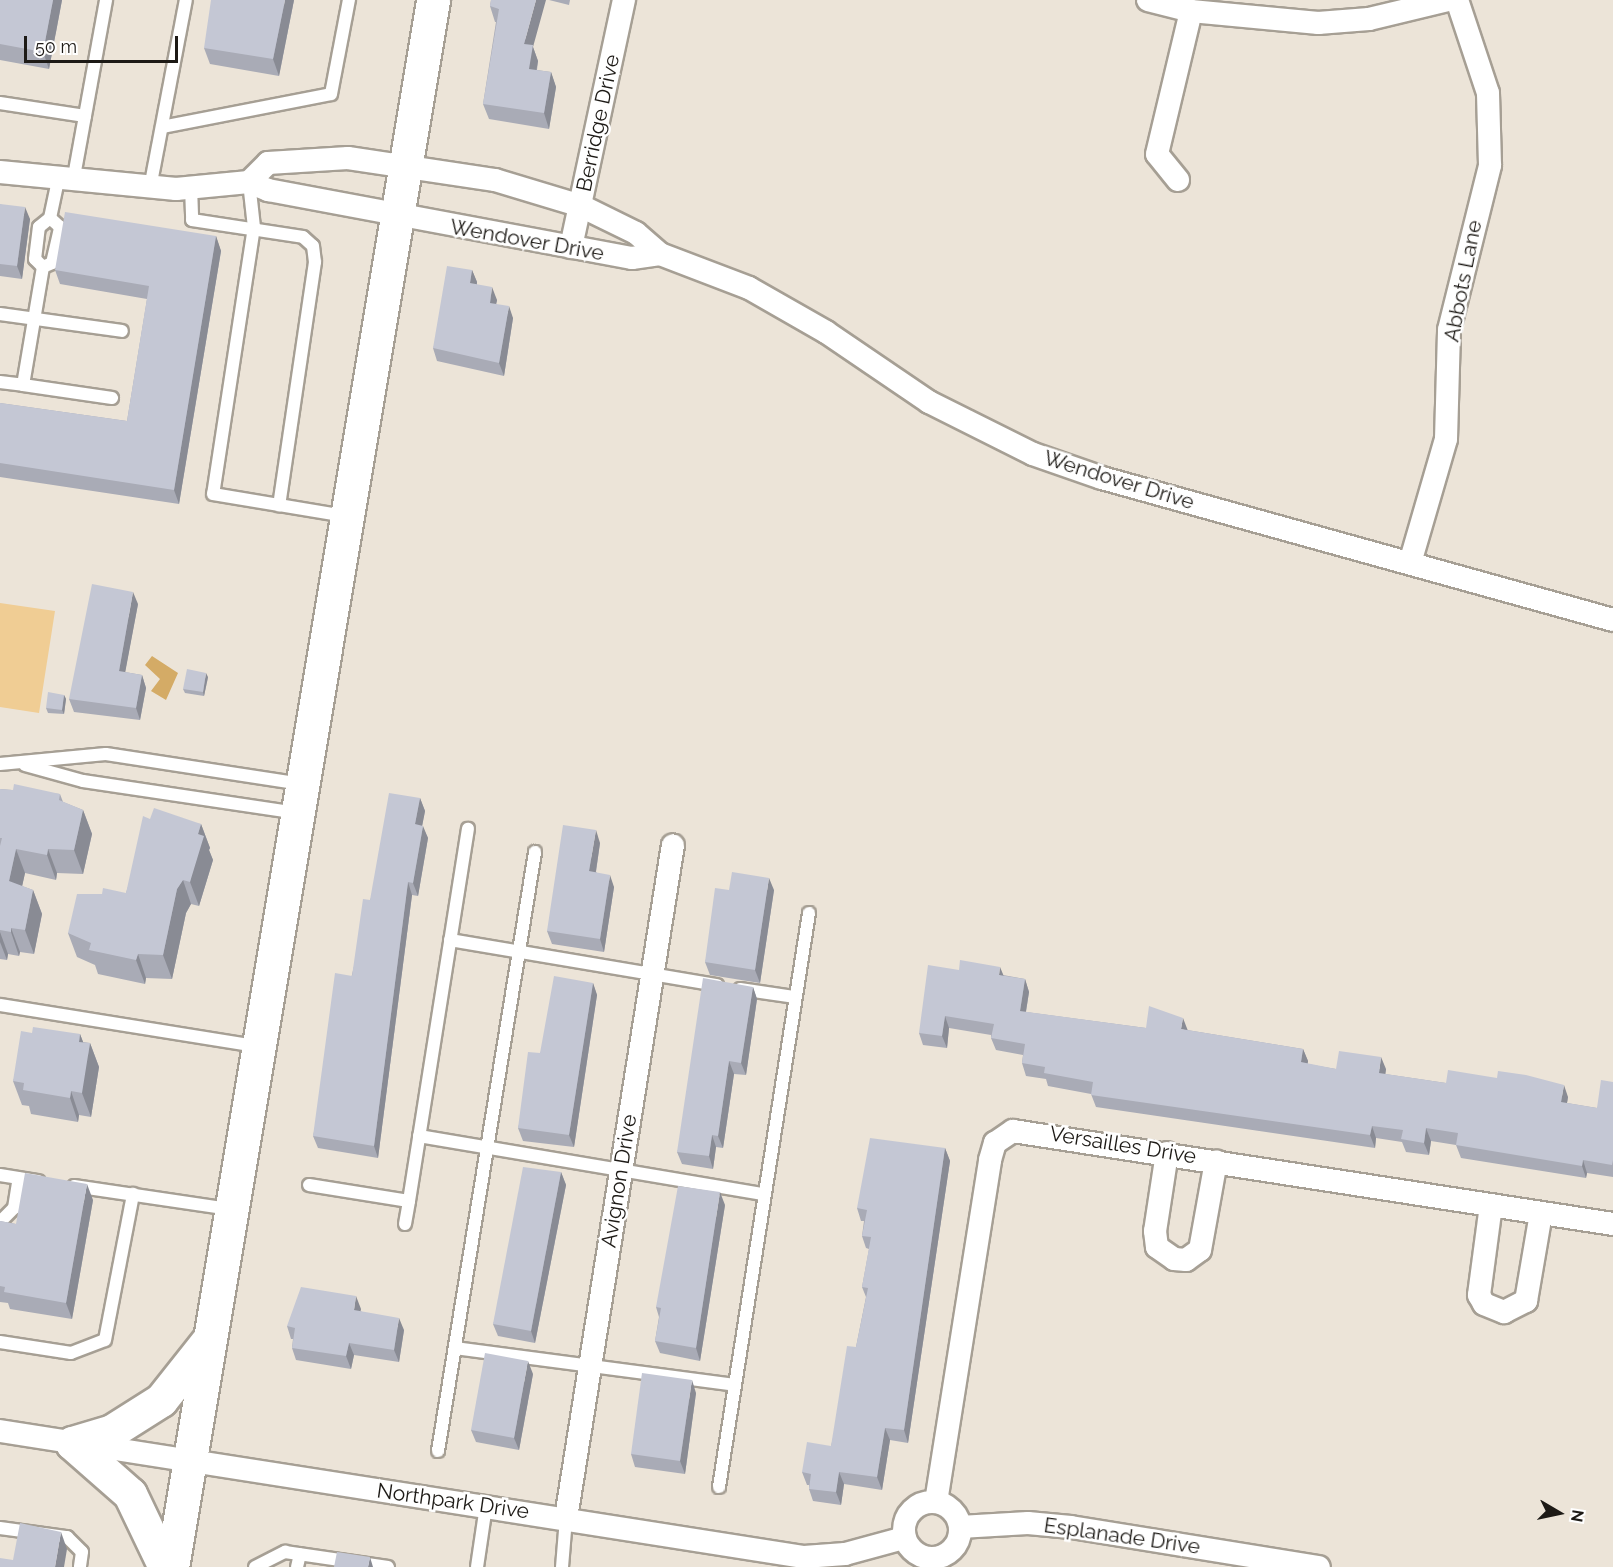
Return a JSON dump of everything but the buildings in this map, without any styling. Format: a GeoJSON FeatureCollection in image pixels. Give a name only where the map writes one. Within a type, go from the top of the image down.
{"type":"FeatureCollection","features":[{"type":"Feature","properties":{"kind":"main road"},"geometry":{"type":"LineString","coordinates":[[172,1567],[395,215],[433,0]]}},
{"type":"Feature","properties":{"kind":"main road"},"geometry":{"type":"LineString","coordinates":[[72,1443],[112,1431],[161,1400],[208,1341]]}},
{"type":"Feature","properties":{"kind":"main road"},"geometry":{"type":"LineString","coordinates":[[72,1443],[130,1494],[165,1567]]}},
{"type":"Feature","properties":{"kind":"street","name":"Berridge Drive"},"geometry":{"type":"LineString","coordinates":[[571,247],[624,0]]}},
{"type":"Feature","properties":{"kind":"street"},"geometry":{"type":"LineString","coordinates":[[1148,0],[1191,11],[1318,23],[1369,19],[1448,0]]}},
{"type":"Feature","properties":{"kind":"street","name":"Abbots Lane"},"geometry":{"type":"LineString","coordinates":[[1410,563],[1446,439],[1449,330],[1490,165],[1488,93],[1457,0]]}},
{"type":"Feature","properties":{"kind":"street"},"geometry":{"type":"LineString","coordinates":[[1178,180],[1157,154],[1191,11]]}},
{"type":"Feature","properties":{"kind":"street","name":"Wendover Drive"},"geometry":{"type":"LineString","coordinates":[[249,182],[268,163],[294,159],[404,165],[495,180],[581,206],[636,233],[660,254],[749,288],[826,332],[929,402],[1033,454],[1613,620]]}},
{"type":"Feature","properties":{"kind":"street","name":"Wendover Drive"},"geometry":{"type":"LineString","coordinates":[[0,172],[65,181],[150,188],[249,182],[395,215],[632,258],[660,254]]}},
{"type":"Feature","properties":{"kind":"street","name":"Avignon Drive"},"geometry":{"type":"LineString","coordinates":[[566,1518],[673,845]]}},
{"type":"Feature","properties":{"kind":"street","name":"Versailles Drive"},"geometry":{"type":"LineString","coordinates":[[936,1502],[995,1143],[1013,1131],[1028,1130],[1613,1224]]}},
{"type":"Feature","properties":{"kind":"street"},"geometry":{"type":"LineString","coordinates":[[1167,1153],[1155,1231],[1157,1247],[1174,1259],[1186,1260],[1200,1250],[1216,1161]]}},
{"type":"Feature","properties":{"kind":"street"},"geometry":{"type":"LineString","coordinates":[[1491,1205],[1479,1295],[1484,1304],[1504,1312],[1526,1301],[1541,1213]]}},
{"type":"Feature","properties":{"kind":"street","name":"Northpark Drive"},"geometry":{"type":"LineString","coordinates":[[0,1431],[804,1557],[845,1554],[904,1538]]}},
{"type":"Feature","properties":{"kind":"street"},"geometry":{"type":"LineString","coordinates":[[936,1502],[954,1513],[960,1527],[952,1551],[931,1563],[915,1553],[904,1538],[904,1524],[912,1510],[936,1502]]}},
{"type":"Feature","properties":{"kind":"street","name":"Esplanade Drive"},"geometry":{"type":"LineString","coordinates":[[960,1527],[1028,1522],[1319,1567]]}},
{"type":"Feature","properties":{"kind":"lane"},"geometry":{"type":"LineString","coordinates":[[43,267],[35,259],[39,227],[51,218],[85,116],[106,0]]}},
{"type":"Feature","properties":{"kind":"lane"},"geometry":{"type":"LineString","coordinates":[[150,188],[186,0]]}},
{"type":"Feature","properties":{"kind":"lane"},"geometry":{"type":"LineString","coordinates":[[162,127],[331,94],[349,0]]}},
{"type":"Feature","properties":{"kind":"lane"},"geometry":{"type":"LineString","coordinates":[[0,103],[85,116]]}},
{"type":"Feature","properties":{"kind":"lane"},"geometry":{"type":"LineString","coordinates":[[249,182],[254,227],[213,494],[345,517]]}},
{"type":"Feature","properties":{"kind":"lane"},"geometry":{"type":"LineString","coordinates":[[191,186],[192,220],[254,227],[303,237],[313,246],[315,262],[279,506]]}},
{"type":"Feature","properties":{"kind":"lane"},"geometry":{"type":"LineString","coordinates":[[43,267],[52,263],[60,227],[51,218]]}},
{"type":"Feature","properties":{"kind":"lane"},"geometry":{"type":"LineString","coordinates":[[23,385],[43,267]]}},
{"type":"Feature","properties":{"kind":"lane"},"geometry":{"type":"LineString","coordinates":[[0,314],[122,332]]}},
{"type":"Feature","properties":{"kind":"lane"},"geometry":{"type":"LineString","coordinates":[[0,382],[112,398]]}},
{"type":"Feature","properties":{"kind":"lane"},"geometry":{"type":"LineString","coordinates":[[0,764],[21,764],[106,754],[299,798]]}},
{"type":"Feature","properties":{"kind":"lane"},"geometry":{"type":"LineString","coordinates":[[21,764],[83,781],[299,798]]}},
{"type":"Feature","properties":{"kind":"lane"},"geometry":{"type":"LineString","coordinates":[[405,1224],[468,830]]}},
{"type":"Feature","properties":{"kind":"lane"},"geometry":{"type":"LineString","coordinates":[[438,1451],[535,852]]}},
{"type":"Feature","properties":{"kind":"lane"},"geometry":{"type":"LineString","coordinates":[[720,1487],[763,1194],[809,913]]}},
{"type":"Feature","properties":{"kind":"lane"},"geometry":{"type":"LineString","coordinates":[[450,940],[795,997]]}},
{"type":"Feature","properties":{"kind":"lane"},"geometry":{"type":"LineString","coordinates":[[0,1005],[257,1046]]}},
{"type":"Feature","properties":{"kind":"lane"},"geometry":{"type":"LineString","coordinates":[[419,1136],[763,1194]]}},
{"type":"Feature","properties":{"kind":"lane"},"geometry":{"type":"LineString","coordinates":[[0,1175],[230,1209]]}},
{"type":"Feature","properties":{"kind":"lane"},"geometry":{"type":"LineString","coordinates":[[0,1222],[14,1208],[19,1178]]}},
{"type":"Feature","properties":{"kind":"lane"},"geometry":{"type":"LineString","coordinates":[[309,1185],[409,1201]]}},
{"type":"Feature","properties":{"kind":"lane"},"geometry":{"type":"LineString","coordinates":[[0,1342],[72,1353],[105,1340],[133,1194]]}},
{"type":"Feature","properties":{"kind":"lane"},"geometry":{"type":"LineString","coordinates":[[454,1348],[735,1385]]}},
{"type":"Feature","properties":{"kind":"lane"},"geometry":{"type":"LineString","coordinates":[[477,1567],[486,1506]]}},
{"type":"Feature","properties":{"kind":"lane"},"geometry":{"type":"LineString","coordinates":[[562,1567],[566,1518]]}},
{"type":"Feature","properties":{"kind":"lane"},"geometry":{"type":"LineString","coordinates":[[0,1528],[67,1537],[82,1552],[80,1567]]}},
{"type":"Feature","properties":{"kind":"lane"},"geometry":{"type":"LineString","coordinates":[[255,1567],[285,1552],[388,1567]]}},
{"type":"Feature","properties":{"kind":"lane"},"geometry":{"type":"LineString","coordinates":[[297,1567],[300,1554]]}},
{"type":"Feature","properties":{"kind":"shaded area"},"geometry":{"type":"Polygon","coordinates":[[[0,603],[55,611],[39,713],[0,707],[0,603]]]}},
{"type":"Feature","properties":{"kind":"shaded area"},"geometry":{"type":"Polygon","coordinates":[[[152,656],[178,673],[166,700],[151,691],[160,679],[145,665],[152,656]]]}}]}
